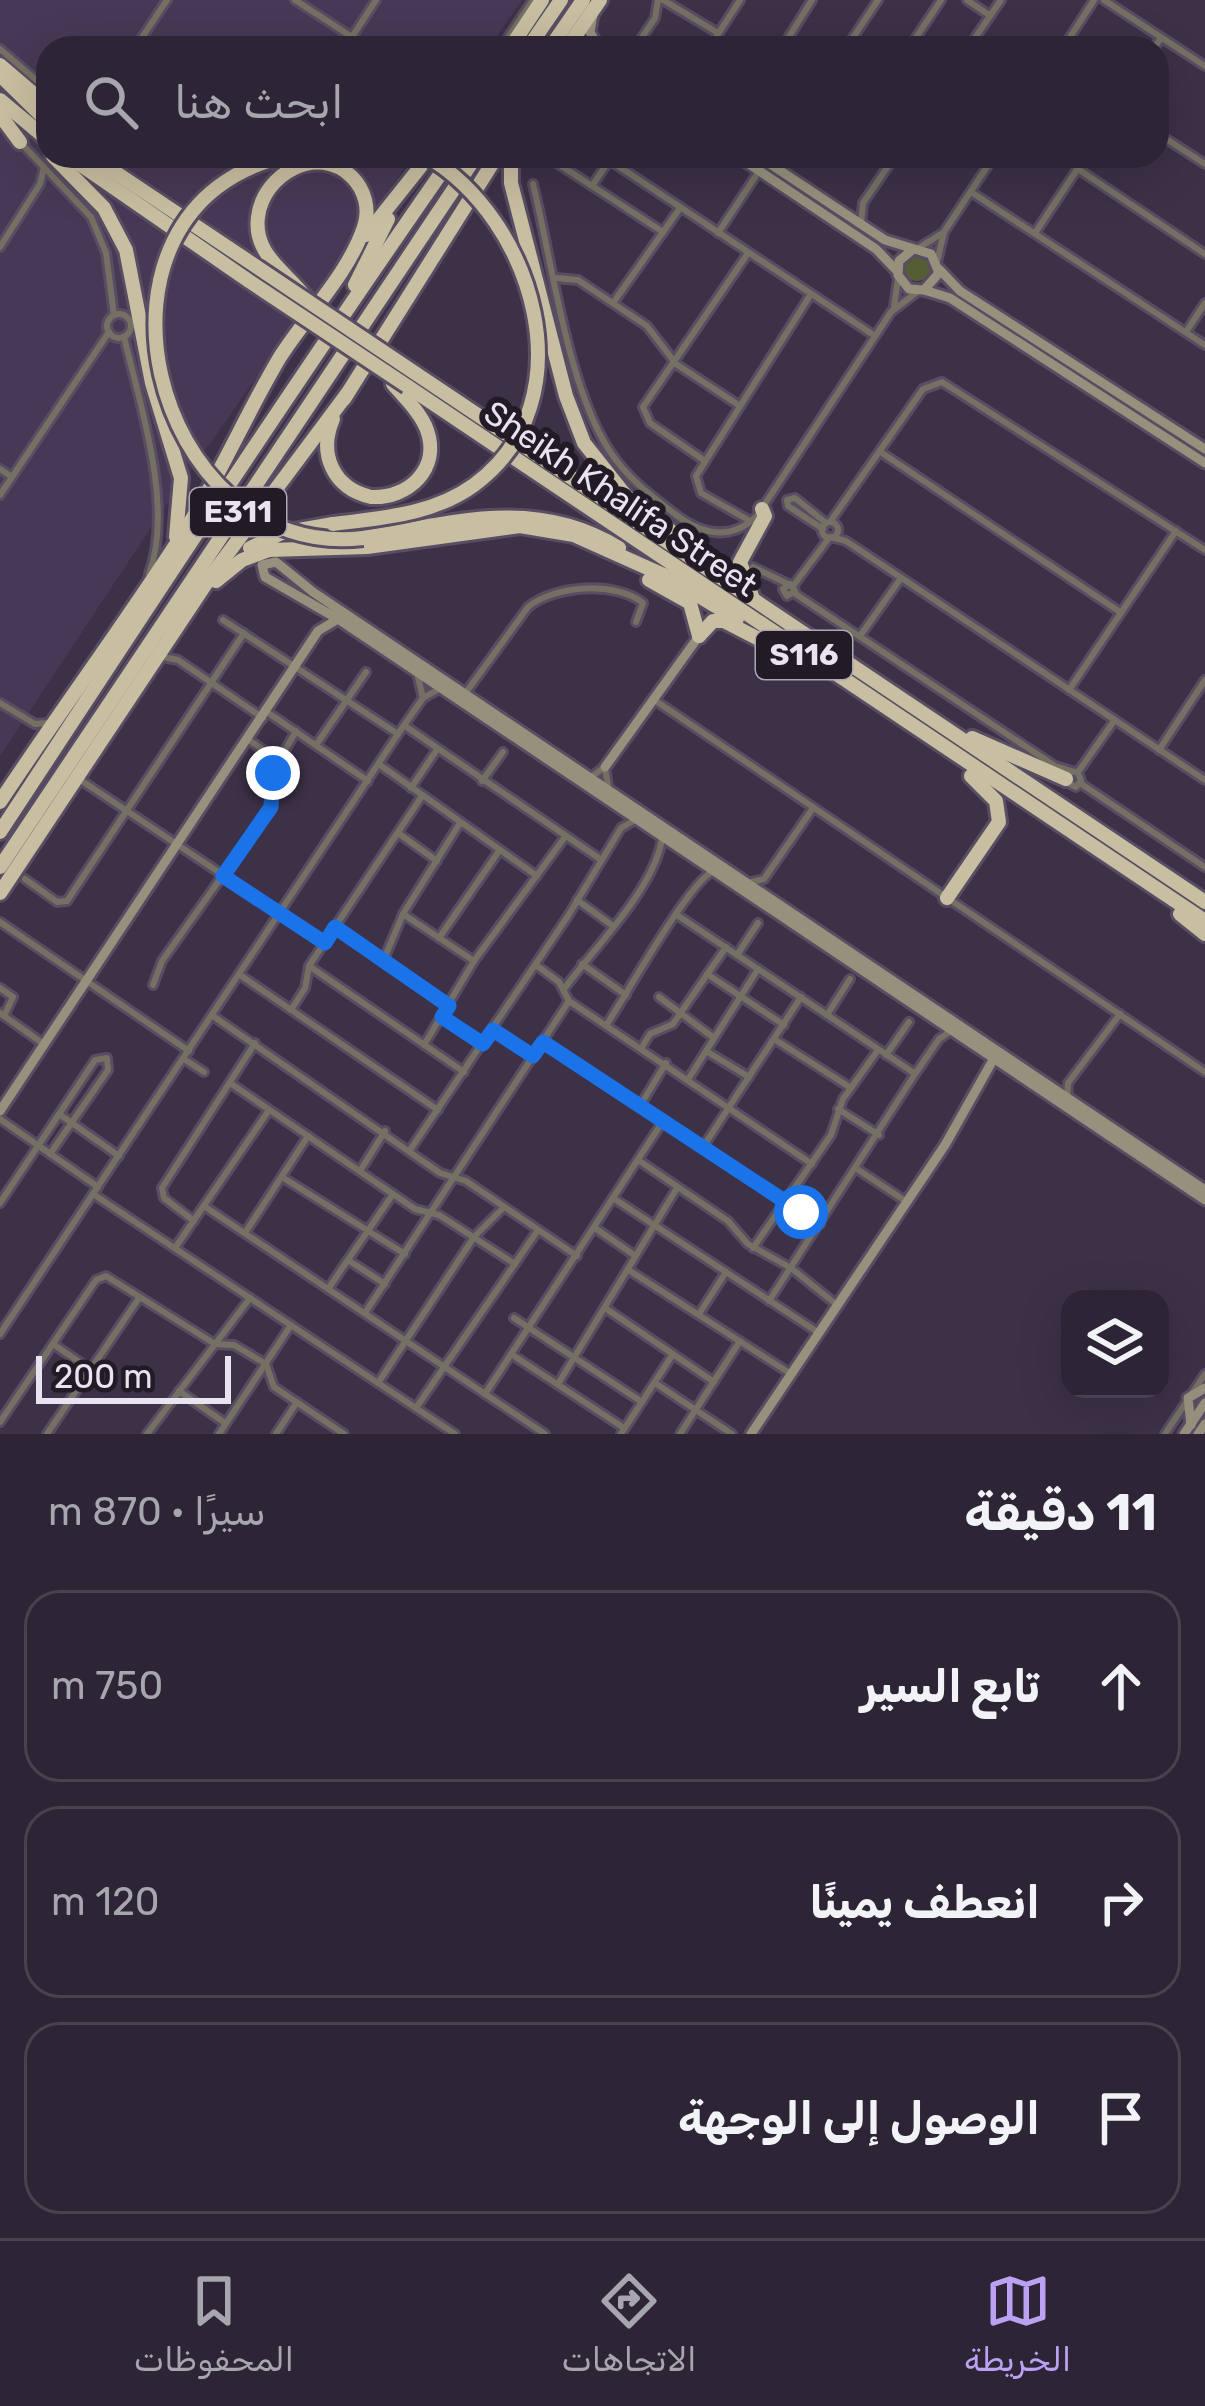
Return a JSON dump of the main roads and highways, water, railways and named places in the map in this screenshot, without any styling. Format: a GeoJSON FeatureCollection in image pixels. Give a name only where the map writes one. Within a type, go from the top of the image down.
{"type":"FeatureCollection","features":[{"type":"Feature","properties":{"kind":"highway"},"geometry":{"type":"LineString","coordinates":[[513,36],[538,0]]}},
{"type":"Feature","properties":{"kind":"highway"},"geometry":{"type":"LineString","coordinates":[[536,36],[562,0]]}},
{"type":"Feature","properties":{"kind":"highway"},"geometry":{"type":"LineString","coordinates":[[561,36],[593,2]]}},
{"type":"Feature","properties":{"kind":"highway"},"geometry":{"type":"LineString","coordinates":[[574,36],[593,2]]}},
{"type":"Feature","properties":{"kind":"highway"},"geometry":{"type":"LineString","coordinates":[[0,64],[36,92]]}},
{"type":"Feature","properties":{"kind":"highway"},"geometry":{"type":"LineString","coordinates":[[0,75],[36,110]]}},
{"type":"Feature","properties":{"kind":"highway"},"geometry":{"type":"LineString","coordinates":[[0,100],[36,130]]}},
{"type":"Feature","properties":{"kind":"highway"},"geometry":{"type":"LineString","coordinates":[[0,119],[20,142]]}},
{"type":"Feature","properties":{"kind":"highway"},"geometry":{"type":"LineString","coordinates":[[26,122],[36,138]]}},
{"type":"Feature","properties":{"kind":"highway"},"geometry":{"type":"LineString","coordinates":[[60,168],[104,208],[129,259],[152,383],[181,478],[182,509],[170,554]]}},
{"type":"Feature","properties":{"kind":"highway","name":"Sheikh Khalifa Street"},"geometry":{"type":"LineString","coordinates":[[87,168],[253,274],[310,303],[408,384],[816,664],[1205,921]]}},
{"type":"Feature","properties":{"kind":"highway","name":"Sheikh Khalifa Street"},"geometry":{"type":"LineString","coordinates":[[107,168],[378,367],[737,590],[1205,902]]}},
{"type":"Feature","properties":{"kind":"highway"},"geometry":{"type":"LineString","coordinates":[[260,168],[220,186],[177,235],[156,296],[158,362],[186,439],[236,502],[302,535],[363,538],[485,517],[548,517],[591,531],[741,622],[764,627]]}},
{"type":"Feature","properties":{"kind":"highway"},"geometry":{"type":"LineString","coordinates":[[293,168],[267,189],[258,212],[259,237],[279,269],[310,303]]}},
{"type":"Feature","properties":{"kind":"highway"},"geometry":{"type":"LineString","coordinates":[[0,802],[170,554],[280,357],[363,230],[367,210],[356,182],[337,168]]}},
{"type":"Feature","properties":{"kind":"highway"},"geometry":{"type":"LineString","coordinates":[[330,281],[420,168]]}},
{"type":"Feature","properties":{"kind":"highway"},"geometry":{"type":"LineString","coordinates":[[195,601],[252,547],[299,528],[416,512],[468,490],[507,453],[536,390],[537,330],[517,262],[479,202],[441,168]]}},
{"type":"Feature","properties":{"kind":"highway","name":"E311"},"geometry":{"type":"LineString","coordinates":[[0,832],[343,312],[445,168]]}},
{"type":"Feature","properties":{"kind":"highway","name":"E311"},"geometry":{"type":"LineString","coordinates":[[0,867],[468,168]]}},
{"type":"Feature","properties":{"kind":"highway"},"geometry":{"type":"LineString","coordinates":[[0,893],[195,601],[347,394],[489,168]]}},
{"type":"Feature","properties":{"kind":"highway"},"geometry":{"type":"LineString","coordinates":[[511,168],[555,353],[584,443],[626,496],[724,572],[737,590]]}},
{"type":"Feature","properties":{"kind":"highway"},"geometry":{"type":"LineString","coordinates":[[343,312],[416,174]]}},
{"type":"Feature","properties":{"kind":"highway"},"geometry":{"type":"LineString","coordinates":[[347,394],[328,433],[329,464],[346,487],[380,498],[408,489],[429,458],[427,429],[408,384]]}},
{"type":"Feature","properties":{"kind":"highway"},"geometry":{"type":"LineString","coordinates":[[756,603],[740,562],[765,514],[760,511]]}},
{"type":"Feature","properties":{"kind":"highway"},"geometry":{"type":"LineString","coordinates":[[195,601],[234,565],[260,552],[355,548],[520,526],[556,530],[670,578]]}},
{"type":"Feature","properties":{"kind":"highway"},"geometry":{"type":"LineString","coordinates":[[475,531],[539,533],[578,543],[690,603],[699,636],[720,620],[816,664]]}},
{"type":"Feature","properties":{"kind":"highway"},"geometry":{"type":"LineString","coordinates":[[963,738],[983,741],[1074,777]]}},
{"type":"Feature","properties":{"kind":"highway"},"geometry":{"type":"LineString","coordinates":[[947,898],[994,834],[1000,814],[992,794],[958,758]]}},
{"type":"Feature","properties":{"kind":"highway"},"geometry":{"type":"LineString","coordinates":[[1071,833],[1205,934]]}}]}
